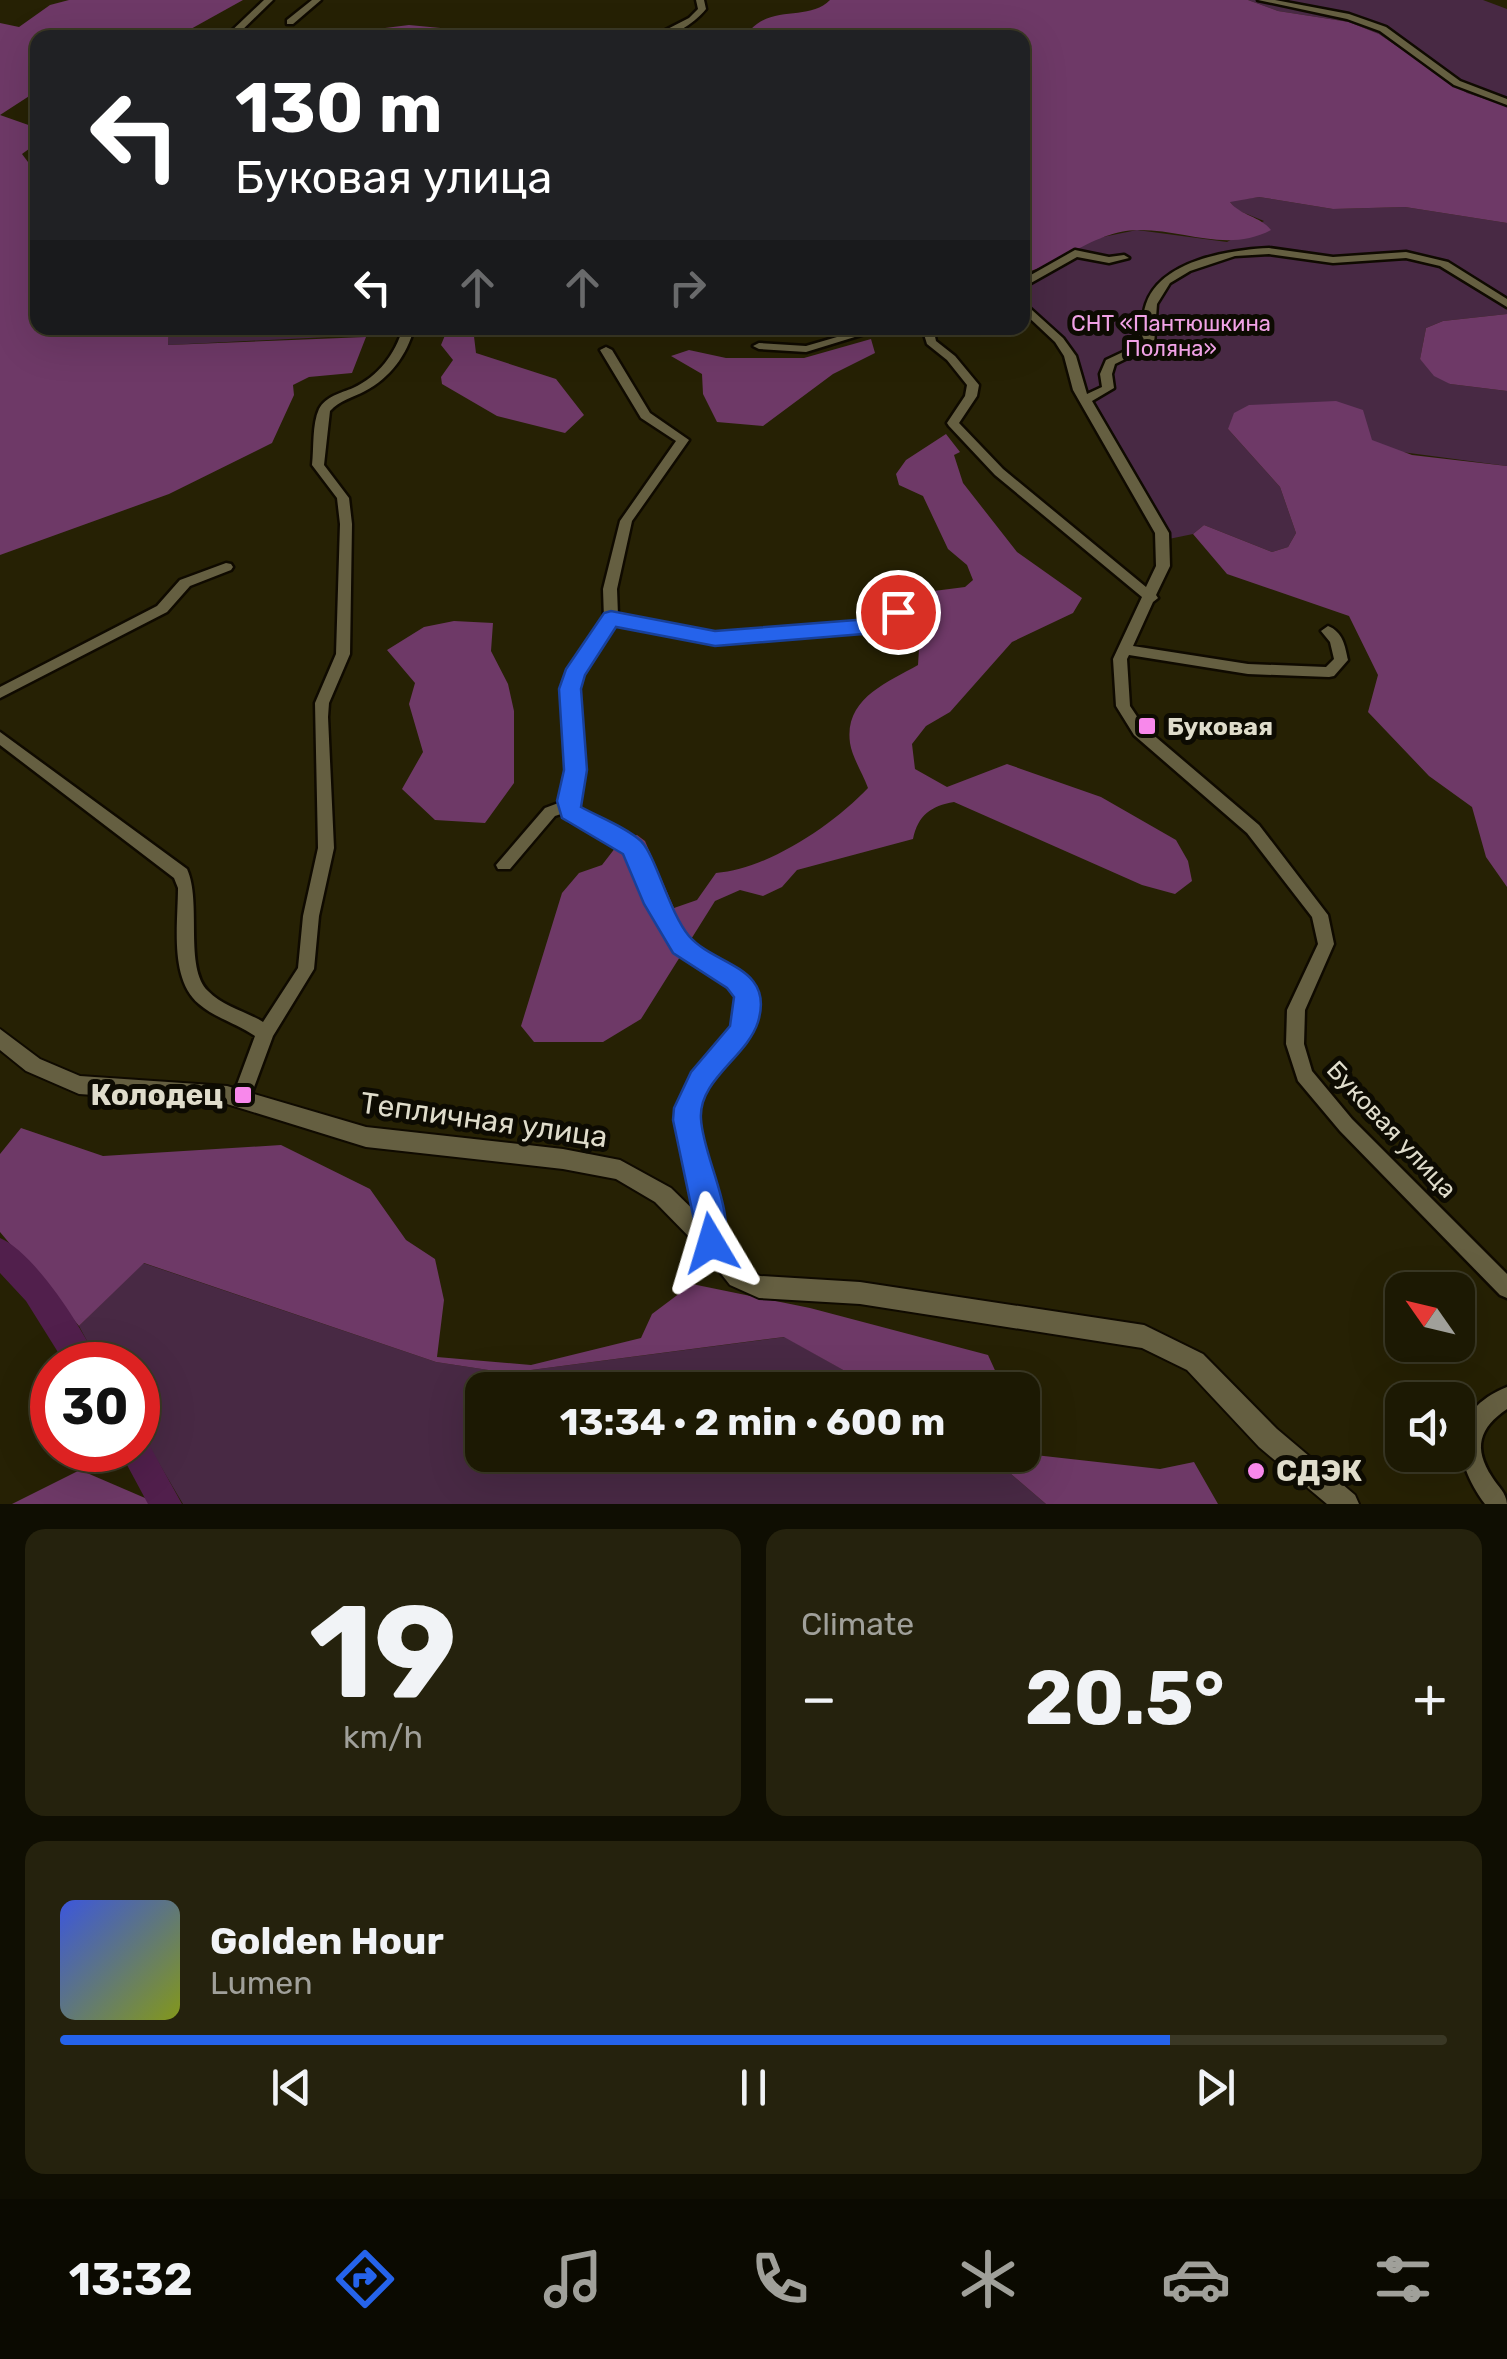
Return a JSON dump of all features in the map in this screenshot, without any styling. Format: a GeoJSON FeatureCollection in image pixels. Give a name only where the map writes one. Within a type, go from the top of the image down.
{"type":"FeatureCollection","features":[{"type":"Feature","properties":{"kind":"street"},"geometry":{"type":"LineString","coordinates":[[232,30],[269,0]]}},
{"type":"Feature","properties":{"kind":"street"},"geometry":{"type":"LineString","coordinates":[[290,22],[317,0]]}},
{"type":"Feature","properties":{"kind":"street"},"geometry":{"type":"LineString","coordinates":[[671,30],[692,20],[702,9],[700,0]]}},
{"type":"Feature","properties":{"kind":"street"},"geometry":{"type":"LineString","coordinates":[[1262,0],[1348,17],[1384,29],[1457,84],[1507,102]]}},
{"type":"Feature","properties":{"kind":"street"},"geometry":{"type":"LineString","coordinates":[[1087,400],[1108,388],[1106,374],[1110,362],[1148,345],[1152,304],[1166,282],[1186,269],[1234,252],[1270,251],[1317,260],[1406,255],[1454,270],[1507,304]]}},
{"type":"Feature","properties":{"kind":"street"},"geometry":{"type":"LineString","coordinates":[[1030,280],[1075,252],[1114,260],[1124,258]]}},
{"type":"Feature","properties":{"kind":"street","name":"Буковая улица"},"geometry":{"type":"LineString","coordinates":[[1030,312],[1070,356],[1076,385],[1162,533],[1162,566],[1151,598],[1124,649],[1120,693],[1131,722],[1254,829],[1320,916],[1326,944],[1296,1010],[1295,1044],[1304,1075],[1346,1125],[1507,1288]]}},
{"type":"Feature","properties":{"kind":"street"},"geometry":{"type":"LineString","coordinates":[[241,1098],[265,1033],[306,969],[311,916],[326,848],[321,717],[322,704],[343,654],[346,524],[342,498],[318,465],[324,411],[328,404],[384,372],[404,346],[406,335]]}},
{"type":"Feature","properties":{"kind":"street"},"geometry":{"type":"LineString","coordinates":[[759,346],[806,349],[854,335]]}},
{"type":"Feature","properties":{"kind":"street"},"geometry":{"type":"LineString","coordinates":[[929,335],[930,342],[951,358],[973,385],[971,396],[953,423],[999,472],[1151,598]]}},
{"type":"Feature","properties":{"kind":"street"},"geometry":{"type":"LineString","coordinates":[[606,350],[646,415],[682,440],[626,521],[610,588],[611,618],[574,674],[570,689],[576,770],[568,806],[575,817],[633,848],[656,904],[682,946],[736,980],[748,994],[746,1020],[740,1033],[700,1080],[688,1108],[687,1120],[705,1190],[711,1243]]}},
{"type":"Feature","properties":{"kind":"street"},"geometry":{"type":"LineString","coordinates":[[0,692],[162,610],[185,583],[226,568]]}},
{"type":"Feature","properties":{"kind":"street"},"geometry":{"type":"LineString","coordinates":[[611,618],[715,638],[888,625],[898,612]]}},
{"type":"Feature","properties":{"kind":"street"},"geometry":{"type":"LineString","coordinates":[[1124,649],[1248,670],[1329,672],[1342,660],[1337,641],[1328,630]]}},
{"type":"Feature","properties":{"kind":"street"},"geometry":{"type":"LineString","coordinates":[[0,737],[181,874],[186,888],[191,986],[203,999],[250,1021],[265,1033]]}},
{"type":"Feature","properties":{"kind":"street"},"geometry":{"type":"LineString","coordinates":[[504,865],[550,812],[568,806]]}},
{"type":"Feature","properties":{"kind":"street","name":"Тепличная улица"},"geometry":{"type":"LineString","coordinates":[[0,1038],[33,1066],[79,1084],[241,1098],[366,1137],[564,1158],[620,1170],[663,1194],[738,1277],[776,1290],[834,1290],[1144,1337],[1195,1362],[1268,1438],[1346,1504]]}},
{"type":"Feature","properties":{"kind":"street"},"geometry":{"type":"LineString","coordinates":[[1499,1504],[1476,1472],[1471,1448],[1480,1416],[1507,1397]]}},
{"type":"Feature","properties":{"kind":"green space"},"geometry":{"type":"Polygon","coordinates":[[[1248,0],[1483,0],[1507,9],[1507,106],[1467,93],[1379,34],[1349,22],[1278,11],[1248,0]]]}},
{"type":"Feature","properties":{"kind":"green space","name":"СНТ «Пантюшкина Поляна»"},"geometry":{"type":"Polygon","coordinates":[[[1259,197],[1333,209],[1405,207],[1507,223],[1507,314],[1443,321],[1426,328],[1420,359],[1450,384],[1507,391],[1507,466],[1228,429],[1280,487],[1296,533],[1288,547],[1272,552],[1204,525],[1193,534],[1164,540],[1075,386],[1072,356],[1030,309],[1030,272],[1088,240],[1137,230],[1227,242],[1264,221],[1237,210],[1229,201],[1259,197]]]}},
{"type":"Feature","properties":{"kind":"green space"},"geometry":{"type":"Polygon","coordinates":[[[169,335],[368,335],[168,345],[169,335]]]}},
{"type":"Feature","properties":{"kind":"green space"},"geometry":{"type":"Polygon","coordinates":[[[143,1263],[436,1362],[501,1372],[465,1372],[465,1472],[1009,1472],[1046,1504],[183,1504],[160,1465],[160,1342],[88,1342],[79,1326],[143,1263]]]}},
{"type":"Feature","properties":{"kind":"green space"},"geometry":{"type":"Polygon","coordinates":[[[785,1337],[847,1372],[516,1372],[785,1337]]]}},
{"type":"Feature","properties":{"kind":"shaded area"},"geometry":{"type":"Polygon","coordinates":[[[69,0],[243,0],[189,30],[30,30],[30,96],[0,115],[0,23],[19,27],[50,5],[69,0]]]}},
{"type":"Feature","properties":{"kind":"shaded area"},"geometry":{"type":"Polygon","coordinates":[[[830,0],[1248,0],[1278,11],[1349,22],[1379,34],[1467,93],[1507,106],[1507,223],[1405,207],[1333,209],[1259,197],[1230,202],[1271,230],[1255,237],[1223,240],[1157,231],[1123,231],[1030,271],[1030,30],[751,29],[770,17],[822,6],[830,0]]]}},
{"type":"Feature","properties":{"kind":"shaded area"},"geometry":{"type":"Polygon","coordinates":[[[409,25],[452,30],[369,30],[409,25]]]}},
{"type":"Feature","properties":{"kind":"shaded area"},"geometry":{"type":"Polygon","coordinates":[[[0,115],[30,126],[30,148],[22,154],[30,165],[30,335],[169,335],[168,345],[366,337],[352,373],[309,377],[293,385],[294,395],[272,443],[169,494],[0,555],[0,115]]]}},
{"type":"Feature","properties":{"kind":"shaded area"},"geometry":{"type":"Polygon","coordinates":[[[1507,314],[1507,391],[1450,384],[1434,376],[1420,359],[1426,328],[1443,321],[1507,314]]]}},
{"type":"Feature","properties":{"kind":"shaded area"},"geometry":{"type":"Polygon","coordinates":[[[445,335],[474,335],[476,353],[556,379],[584,415],[565,433],[497,416],[442,384],[441,377],[453,360],[441,345],[445,335]]]}},
{"type":"Feature","properties":{"kind":"shaded area"},"geometry":{"type":"Polygon","coordinates":[[[871,339],[875,353],[833,374],[763,426],[717,422],[703,394],[702,374],[671,356],[689,350],[726,358],[804,358],[871,339]]]}},
{"type":"Feature","properties":{"kind":"shaded area"},"geometry":{"type":"Polygon","coordinates":[[[1336,401],[1363,410],[1372,440],[1412,455],[1507,466],[1507,887],[1486,857],[1472,807],[1429,776],[1368,712],[1378,675],[1349,616],[1227,574],[1193,534],[1204,525],[1272,552],[1288,547],[1296,533],[1280,487],[1228,429],[1234,413],[1249,405],[1336,401]]]}},
{"type":"Feature","properties":{"kind":"shaded area"},"geometry":{"type":"Polygon","coordinates":[[[946,434],[960,452],[954,455],[963,483],[1017,552],[1082,598],[1073,613],[1012,642],[950,712],[926,726],[912,744],[915,769],[947,787],[1007,764],[1101,797],[1176,840],[1188,861],[1192,881],[1175,894],[1142,885],[954,802],[932,809],[922,818],[913,839],[797,870],[782,887],[763,896],[740,890],[715,901],[641,1019],[603,1042],[534,1042],[521,1026],[562,893],[579,873],[602,865],[619,843],[637,835],[645,841],[674,908],[697,900],[716,873],[757,863],[798,843],[868,788],[850,743],[854,715],[870,694],[918,665],[919,649],[903,630],[926,592],[965,587],[973,580],[967,565],[948,549],[923,496],[899,485],[896,474],[906,460],[946,434]]]}},
{"type":"Feature","properties":{"kind":"shaded area"},"geometry":{"type":"Polygon","coordinates":[[[454,621],[493,623],[491,651],[508,684],[514,711],[514,783],[485,823],[435,820],[402,789],[423,752],[409,704],[415,683],[387,650],[424,627],[454,621]]]}},
{"type":"Feature","properties":{"kind":"shaded area"},"geometry":{"type":"Polygon","coordinates":[[[21,1128],[103,1156],[281,1145],[370,1189],[406,1240],[435,1259],[444,1300],[437,1357],[531,1365],[641,1338],[652,1314],[692,1284],[810,1308],[988,1355],[996,1372],[847,1372],[784,1337],[501,1372],[436,1362],[144,1263],[79,1326],[0,1232],[0,1154],[21,1128]]]}},
{"type":"Feature","properties":{"kind":"shaded area"},"geometry":{"type":"Polygon","coordinates":[[[1040,1456],[1160,1469],[1194,1462],[1218,1504],[1046,1504],[1009,1472],[1040,1472],[1040,1456]]]}},
{"type":"Feature","properties":{"kind":"shaded area"},"geometry":{"type":"Polygon","coordinates":[[[76,1472],[85,1472],[159,1504],[12,1504],[76,1472]]]}},
{"type":"Feature","properties":{"kind":"waterway"},"geometry":{"type":"LineString","coordinates":[[0,1252],[36,1291],[69,1342]]}},
{"type":"Feature","properties":{"kind":"waterway"},"geometry":{"type":"LineString","coordinates":[[148,1472],[166,1504]]}},
{"type":"Feature","properties":{"kind":"place","name":"Буковая"},"geometry":{"type":"Point","coordinates":[1147,726]}},
{"type":"Feature","properties":{"kind":"place","name":"Колодец"},"geometry":{"type":"Point","coordinates":[243,1095]}},
{"type":"Feature","properties":{"kind":"place","name":"СДЭК"},"geometry":{"type":"Point","coordinates":[1256,1471]}},
{"type":"Feature","properties":{"kind":"route"},"geometry":{"type":"LineString","coordinates":[[711,1243],[705,1190],[687,1120],[688,1108],[700,1080],[740,1033],[746,1020],[748,994],[736,980],[676,939],[656,904],[633,848],[570,812],[568,801],[576,770],[570,689],[574,674],[611,618],[715,638],[888,625],[898,612]]}}]}
